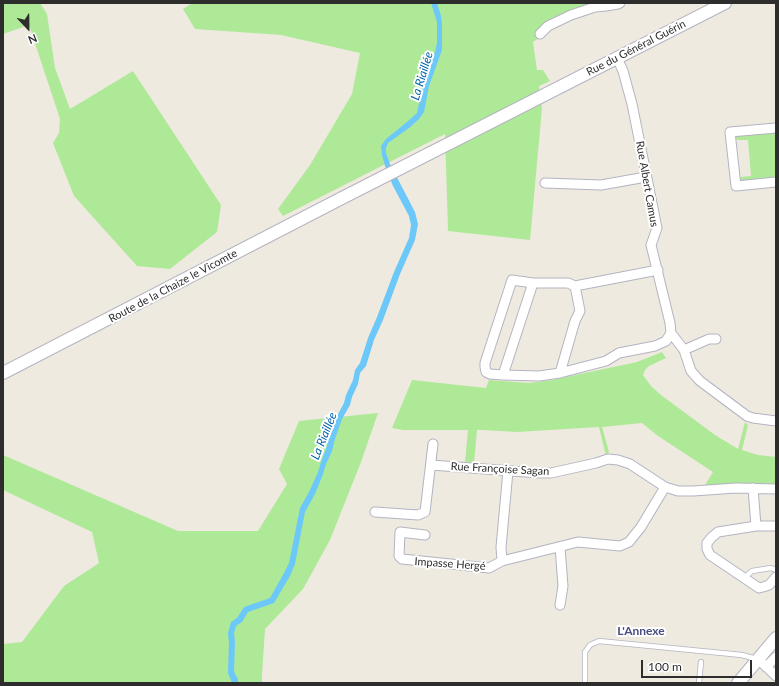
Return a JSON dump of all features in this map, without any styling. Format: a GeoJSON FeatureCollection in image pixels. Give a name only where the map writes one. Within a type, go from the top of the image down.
{"type":"FeatureCollection","features":[{"type":"Feature","properties":{"kind":"main road","name":"Rue du Général Guérin"},"geometry":{"type":"LineString","coordinates":[[398,169],[724,3]]}},
{"type":"Feature","properties":{"kind":"main road","name":"Route de la Chaize le Vicomte"},"geometry":{"type":"LineString","coordinates":[[3,374],[398,169]]}},
{"type":"Feature","properties":{"kind":"main road"},"geometry":{"type":"LineString","coordinates":[[738,683],[762,663],[776,638]]}},
{"type":"Feature","properties":{"kind":"street"},"geometry":{"type":"LineString","coordinates":[[540,34],[548,26],[577,13],[595,7],[620,3]]}},
{"type":"Feature","properties":{"kind":"street","name":"Rue Albert Camus"},"geometry":{"type":"LineString","coordinates":[[617,58],[623,71],[632,104],[657,228],[651,245],[671,326],[671,333]]}},
{"type":"Feature","properties":{"kind":"street"},"geometry":{"type":"LineString","coordinates":[[776,128],[730,132],[736,186],[776,182]]}},
{"type":"Feature","properties":{"kind":"street"},"geometry":{"type":"LineString","coordinates":[[545,183],[601,185],[646,176]]}},
{"type":"Feature","properties":{"kind":"street"},"geometry":{"type":"LineString","coordinates":[[658,270],[575,286],[568,283],[533,283],[512,280],[485,367],[486,372],[490,374],[538,376],[560,373],[606,361],[619,353],[655,346],[666,341],[671,333],[684,350],[691,371],[700,381],[747,416],[776,421]]}},
{"type":"Feature","properties":{"kind":"street"},"geometry":{"type":"LineString","coordinates":[[503,375],[533,283]]}},
{"type":"Feature","properties":{"kind":"street"},"geometry":{"type":"LineString","coordinates":[[560,373],[575,321],[580,311],[575,286]]}},
{"type":"Feature","properties":{"kind":"street"},"geometry":{"type":"LineString","coordinates":[[684,350],[709,340],[716,339]]}},
{"type":"Feature","properties":{"kind":"street"},"geometry":{"type":"LineString","coordinates":[[375,512],[418,515],[425,512],[433,444]]}},
{"type":"Feature","properties":{"kind":"street","name":"Rue Françoise Sagan"},"geometry":{"type":"LineString","coordinates":[[431,465],[551,473],[608,459],[618,460],[630,464],[665,487],[678,491],[736,488],[776,489]]}},
{"type":"Feature","properties":{"kind":"street"},"geometry":{"type":"LineString","coordinates":[[508,471],[501,547],[502,561],[578,542],[620,546],[628,542],[641,527],[665,487]]}},
{"type":"Feature","properties":{"kind":"street"},"geometry":{"type":"LineString","coordinates":[[753,488],[756,526]]}},
{"type":"Feature","properties":{"kind":"street"},"geometry":{"type":"LineString","coordinates":[[776,526],[756,526],[718,532],[707,543],[707,549],[710,555],[759,588],[769,585],[776,577]]}},
{"type":"Feature","properties":{"kind":"street","name":"Impasse Hergé"},"geometry":{"type":"LineString","coordinates":[[424,534],[400,532],[399,556],[402,560],[489,568],[502,561]]}},
{"type":"Feature","properties":{"kind":"street"},"geometry":{"type":"LineString","coordinates":[[560,547],[563,586],[560,605]]}},
{"type":"Feature","properties":{"kind":"street"},"geometry":{"type":"LineString","coordinates":[[776,657],[762,663],[776,676]]}},
{"type":"Feature","properties":{"kind":"lane"},"geometry":{"type":"LineString","coordinates":[[744,578],[752,570],[771,568],[776,570]]}},
{"type":"Feature","properties":{"kind":"lane"},"geometry":{"type":"LineString","coordinates":[[585,683],[585,652],[590,645],[600,641],[742,655],[762,663]]}},
{"type":"Feature","properties":{"kind":"lane"},"geometry":{"type":"LineString","coordinates":[[699,683],[701,662]]}},
{"type":"Feature","properties":{"kind":"green space"},"geometry":{"type":"Polygon","coordinates":[[[3,3],[40,3],[47,14],[55,68],[70,109],[133,71],[221,205],[217,232],[170,269],[137,266],[74,196],[53,143],[59,133],[60,119],[29,25],[3,34],[3,3]]]}},
{"type":"Feature","properties":{"kind":"green space"},"geometry":{"type":"Polygon","coordinates":[[[192,3],[591,3],[533,42],[537,70],[543,70],[550,81],[539,86],[542,108],[530,240],[448,231],[445,134],[283,216],[278,209],[310,165],[352,94],[360,53],[281,35],[195,29],[183,9],[192,3]]]}},
{"type":"Feature","properties":{"kind":"green space"},"geometry":{"type":"Polygon","coordinates":[[[776,131],[776,180],[740,181],[741,177],[751,176],[748,140],[737,140],[735,137],[738,134],[776,131]]]}},
{"type":"Feature","properties":{"kind":"green space"},"geometry":{"type":"Polygon","coordinates":[[[662,352],[666,358],[649,366],[643,375],[651,386],[715,435],[738,449],[745,422],[748,425],[742,450],[758,455],[776,457],[776,485],[706,488],[705,485],[713,472],[658,436],[642,423],[602,427],[609,452],[606,456],[599,427],[517,432],[477,430],[474,463],[465,462],[468,430],[403,430],[392,428],[412,380],[486,388],[489,380],[529,383],[552,380],[637,362],[662,352]]]}},
{"type":"Feature","properties":{"kind":"green space"},"geometry":{"type":"Polygon","coordinates":[[[378,413],[361,462],[330,540],[303,589],[265,629],[262,683],[3,683],[3,644],[22,642],[64,586],[99,563],[92,532],[3,490],[3,455],[178,531],[258,531],[287,484],[279,469],[299,421],[378,413]]]}},
{"type":"Feature","properties":{"kind":"water"},"geometry":{"type":"Polygon","coordinates":[[[431,3],[437,3],[441,16],[442,50],[429,86],[424,112],[409,128],[388,143],[386,148],[386,153],[390,164],[415,212],[418,224],[415,240],[374,340],[366,366],[360,373],[358,384],[350,405],[342,419],[332,451],[315,494],[305,512],[295,564],[290,576],[274,603],[248,612],[242,622],[236,626],[234,633],[234,672],[238,679],[238,683],[232,683],[228,673],[228,633],[231,622],[237,618],[244,607],[270,598],[289,563],[300,508],[318,472],[337,416],[344,403],[353,380],[355,370],[360,363],[368,338],[409,238],[411,225],[409,216],[393,186],[385,166],[381,146],[386,139],[417,113],[424,80],[437,43],[437,22],[431,3]]]}},
{"type":"Feature","properties":{"kind":"district","name":"L'Annexe"},"geometry":{"type":"Point","coordinates":[641,631]}},
{"type":"Feature","properties":{"kind":"water label","name":"La Riaillée"},"geometry":{"type":"Point","coordinates":[422,76]}},
{"type":"Feature","properties":{"kind":"water label","name":"La Riaillée"},"geometry":{"type":"Point","coordinates":[324,436]}}]}
